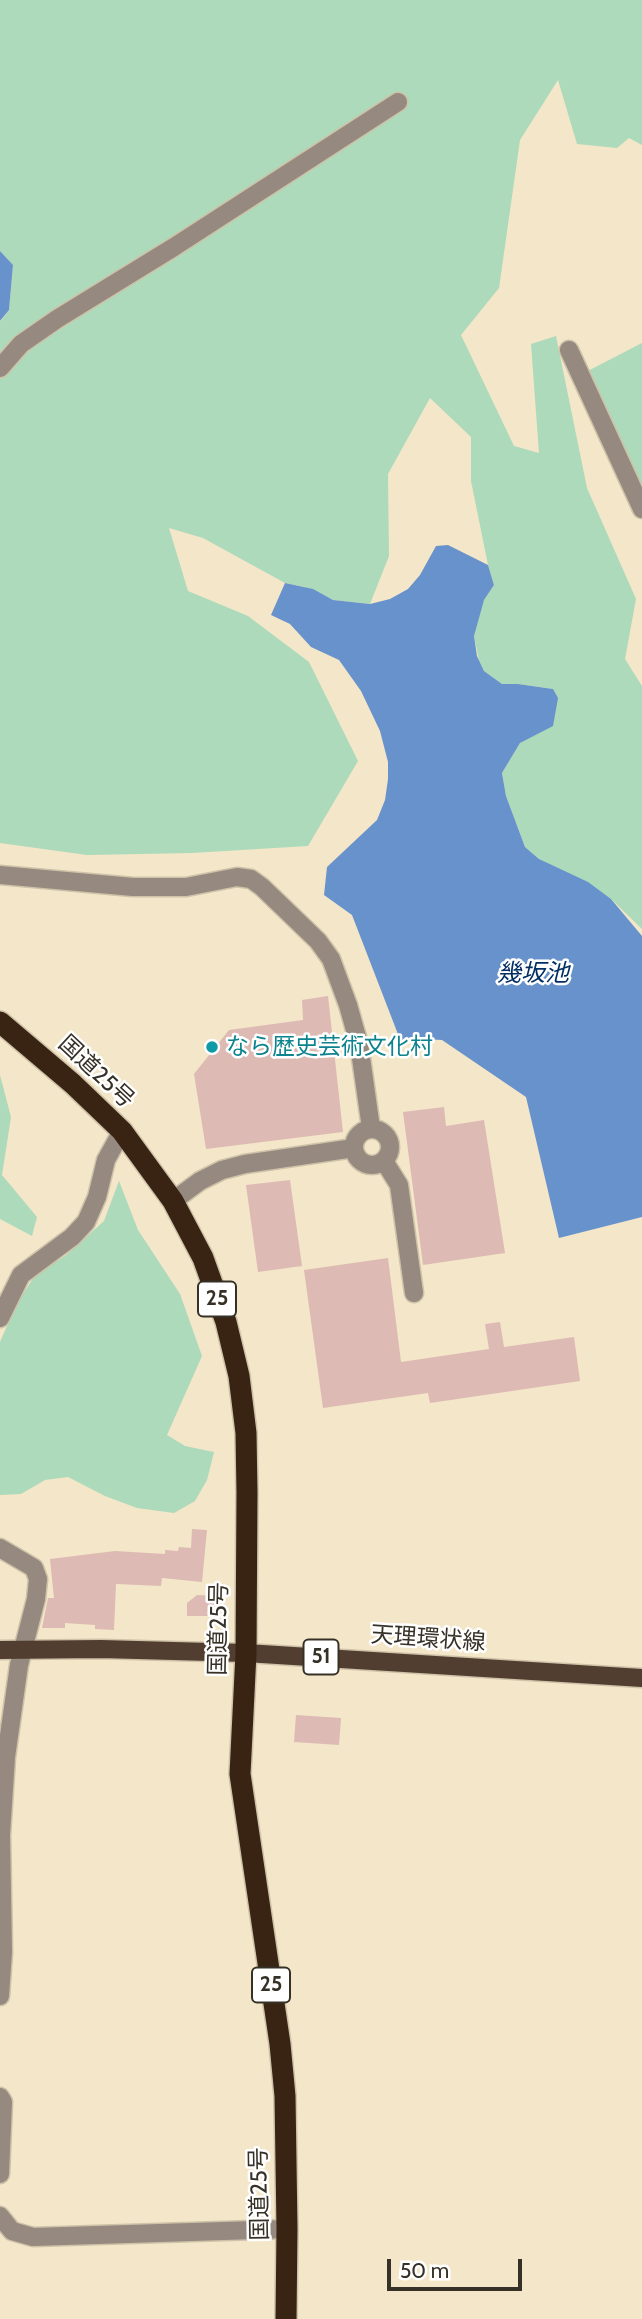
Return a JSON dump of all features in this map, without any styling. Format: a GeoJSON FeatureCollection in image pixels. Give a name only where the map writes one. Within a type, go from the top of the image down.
{"type":"FeatureCollection","features":[{"type":"Feature","properties":{"kind":"highway","name":"国道25号"},"geometry":{"type":"LineString","coordinates":[[0,1022],[122,1130],[173,1201],[203,1258],[226,1322],[239,1376],[246,1433],[246,1653],[240,1774],[280,2044],[285,2096],[286,2319]]}},
{"type":"Feature","properties":{"kind":"main road","name":"天理環状線"},"geometry":{"type":"LineString","coordinates":[[0,1650],[101,1648],[246,1653],[642,1678]]}},
{"type":"Feature","properties":{"kind":"street"},"geometry":{"type":"LineString","coordinates":[[0,368],[21,344],[57,318],[174,247],[398,102]]}},
{"type":"Feature","properties":{"kind":"street"},"geometry":{"type":"LineString","coordinates":[[569,350],[642,509]]}},
{"type":"Feature","properties":{"kind":"street"},"geometry":{"type":"LineString","coordinates":[[0,875],[159,887],[186,887],[237,877],[251,879],[318,941],[331,959],[359,1044],[371,1128]]}},
{"type":"Feature","properties":{"kind":"street"},"geometry":{"type":"LineString","coordinates":[[365,1129],[382,1131],[390,1140],[390,1152],[384,1161],[374,1165],[363,1163],[355,1154],[354,1148],[356,1137],[365,1129]]}},
{"type":"Feature","properties":{"kind":"street"},"geometry":{"type":"LineString","coordinates":[[0,1318],[21,1275],[72,1237],[86,1222],[97,1197],[106,1160],[122,1130]]}},
{"type":"Feature","properties":{"kind":"street"},"geometry":{"type":"LineString","coordinates":[[173,1201],[200,1181],[222,1170],[245,1164],[354,1148]]}},
{"type":"Feature","properties":{"kind":"street"},"geometry":{"type":"LineString","coordinates":[[384,1161],[399,1185],[414,1293]]}},
{"type":"Feature","properties":{"kind":"street"},"geometry":{"type":"LineString","coordinates":[[0,1548],[34,1568],[38,1579],[36,1599],[19,1665],[6,1757],[1,1835],[0,1996]]}},
{"type":"Feature","properties":{"kind":"street"},"geometry":{"type":"LineString","coordinates":[[0,2097],[3,2102],[0,2174]]}},
{"type":"Feature","properties":{"kind":"street"},"geometry":{"type":"LineString","coordinates":[[0,2216],[12,2231],[33,2237],[287,2229]]}},
{"type":"Feature","properties":{"kind":"green space"},"geometry":{"type":"Polygon","coordinates":[[[0,0],[642,0],[642,145],[629,138],[617,148],[577,144],[558,80],[520,140],[499,288],[461,335],[514,446],[539,453],[531,344],[556,336],[587,488],[636,599],[625,659],[642,686],[642,929],[611,899],[539,859],[525,847],[506,796],[502,773],[520,743],[531,736],[553,689],[502,684],[484,671],[479,660],[474,636],[477,617],[494,585],[471,481],[471,437],[430,398],[388,474],[389,556],[370,604],[333,600],[304,587],[285,583],[203,538],[169,528],[188,591],[248,616],[309,662],[358,761],[308,846],[192,853],[87,855],[0,843],[0,322],[9,310],[13,265],[0,251],[0,0]]]}},
{"type":"Feature","properties":{"kind":"green space"},"geometry":{"type":"Polygon","coordinates":[[[642,343],[642,496],[580,375],[642,343]]]}},
{"type":"Feature","properties":{"kind":"green space"},"geometry":{"type":"Polygon","coordinates":[[[0,1075],[11,1117],[2,1175],[37,1217],[32,1236],[0,1219],[0,1075]]]}},
{"type":"Feature","properties":{"kind":"green space"},"geometry":{"type":"Polygon","coordinates":[[[119,1181],[138,1230],[180,1294],[202,1356],[167,1435],[185,1446],[214,1452],[207,1480],[195,1501],[174,1513],[137,1508],[105,1496],[68,1477],[45,1480],[21,1494],[0,1495],[0,1342],[17,1303],[36,1274],[65,1256],[104,1221],[119,1181]]]}},
{"type":"Feature","properties":{"kind":"water"},"geometry":{"type":"Polygon","coordinates":[[[0,251],[13,265],[9,310],[0,321],[0,251]]]}},
{"type":"Feature","properties":{"kind":"water","name":"幾坂池"},"geometry":{"type":"Polygon","coordinates":[[[448,545],[488,565],[494,585],[484,600],[474,636],[477,656],[484,671],[502,684],[553,689],[558,698],[553,726],[520,743],[502,773],[506,796],[525,847],[539,859],[588,882],[611,899],[642,936],[642,1217],[559,1238],[526,1097],[442,1040],[401,1042],[352,915],[324,895],[327,867],[377,820],[385,800],[388,762],[380,731],[361,691],[339,660],[311,647],[290,624],[271,615],[285,583],[313,589],[333,600],[370,604],[390,599],[408,589],[420,575],[436,546],[448,545]]]}},
{"type":"Feature","properties":{"kind":"building"},"geometry":{"type":"Polygon","coordinates":[[[328,996],[343,1132],[206,1149],[194,1074],[229,1030],[303,1020],[302,1000],[328,996]]]}},
{"type":"Feature","properties":{"kind":"building"},"geometry":{"type":"Polygon","coordinates":[[[444,1107],[446,1126],[484,1120],[505,1253],[423,1265],[403,1112],[444,1107]]]}},
{"type":"Feature","properties":{"kind":"building"},"geometry":{"type":"Polygon","coordinates":[[[290,1180],[302,1266],[258,1272],[246,1185],[290,1180]]]}},
{"type":"Feature","properties":{"kind":"building"},"geometry":{"type":"Polygon","coordinates":[[[388,1258],[401,1362],[489,1349],[485,1324],[500,1322],[504,1347],[574,1337],[580,1381],[430,1403],[428,1393],[323,1408],[304,1270],[388,1258]]]}},
{"type":"Feature","properties":{"kind":"building"},"geometry":{"type":"Polygon","coordinates":[[[192,1529],[207,1530],[202,1582],[162,1578],[161,1586],[116,1584],[114,1630],[95,1629],[95,1625],[65,1623],[65,1628],[42,1628],[48,1598],[54,1598],[50,1559],[115,1551],[165,1554],[165,1550],[191,1548],[192,1529]]]}},
{"type":"Feature","properties":{"kind":"building"},"geometry":{"type":"Polygon","coordinates":[[[197,1595],[220,1596],[220,1616],[187,1616],[187,1603],[197,1595]]]}},
{"type":"Feature","properties":{"kind":"building"},"geometry":{"type":"Polygon","coordinates":[[[296,1715],[341,1718],[339,1745],[294,1742],[296,1715]]]}},
{"type":"Feature","properties":{"kind":"place","name":"なら歴史芸術文化村"},"geometry":{"type":"Point","coordinates":[212,1047]}}]}
